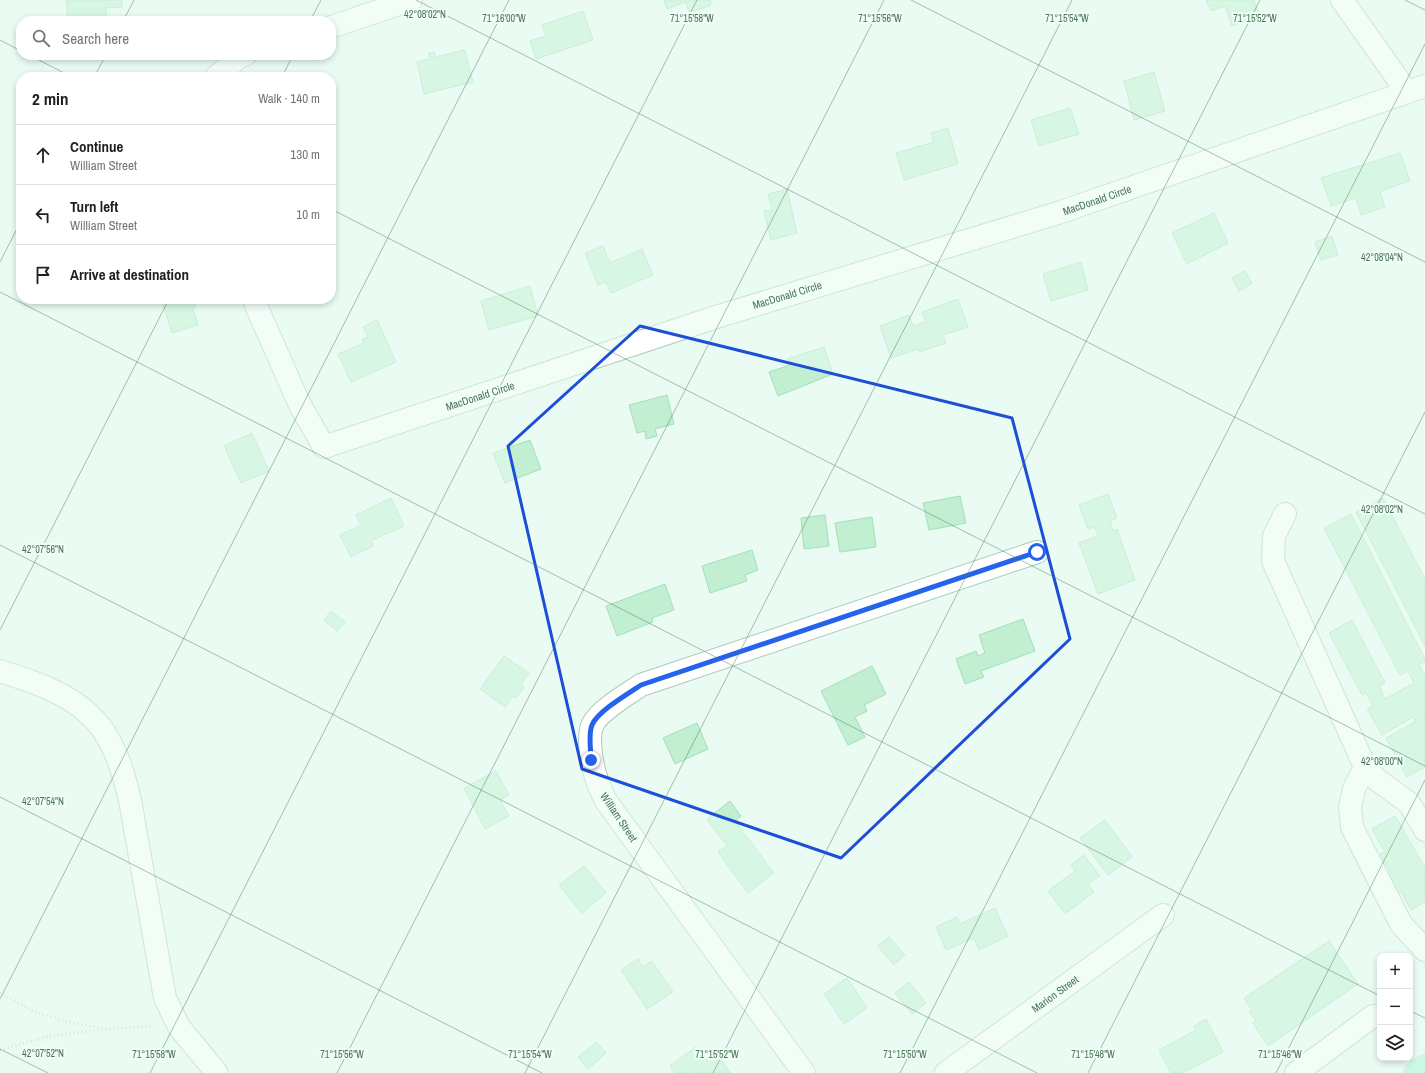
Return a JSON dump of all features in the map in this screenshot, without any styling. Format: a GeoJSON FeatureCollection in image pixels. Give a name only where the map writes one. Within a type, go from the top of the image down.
{"type":"FeatureCollection","features":[{"type":"Feature","properties":{"kind":"main road"},"geometry":{"type":"LineString","coordinates":[[1415,1073],[1425,1066]]}},
{"type":"Feature","properties":{"kind":"street"},"geometry":{"type":"LineString","coordinates":[[336,24],[411,0]]}},
{"type":"Feature","properties":{"kind":"street","name":"MacDonald Circle"},"geometry":{"type":"LineString","coordinates":[[256,304],[300,405],[324,447],[716,317],[1058,213],[1416,89],[1342,0]]}},
{"type":"Feature","properties":{"kind":"street"},"geometry":{"type":"LineString","coordinates":[[222,72],[236,60]]}},
{"type":"Feature","properties":{"kind":"street"},"geometry":{"type":"LineString","coordinates":[[1285,514],[1274,536],[1273,561],[1365,767],[1376,779],[1408,803],[1425,830]]}},
{"type":"Feature","properties":{"kind":"street","name":"William Street"},"geometry":{"type":"LineString","coordinates":[[804,1073],[606,801],[598,785],[591,760],[590,735],[592,724],[619,699],[641,685],[1037,552]]}},
{"type":"Feature","properties":{"kind":"street"},"geometry":{"type":"LineString","coordinates":[[0,671],[24,678],[74,702],[91,716],[102,730],[110,744],[124,779],[130,800],[165,998],[179,1027],[217,1073]]}},
{"type":"Feature","properties":{"kind":"street"},"geometry":{"type":"LineString","coordinates":[[1365,767],[1354,789],[1350,807],[1352,827],[1401,924],[1425,950]]}},
{"type":"Feature","properties":{"kind":"street","name":"Marion Street"},"geometry":{"type":"LineString","coordinates":[[946,1073],[1163,915]]}},
{"type":"Feature","properties":{"kind":"street"},"geometry":{"type":"LineString","coordinates":[[1296,1073],[1373,1016]]}},
{"type":"Feature","properties":{"kind":"path"},"geometry":{"type":"LineString","coordinates":[[0,993],[35,1012],[73,1023],[106,1029]]}},
{"type":"Feature","properties":{"kind":"path"},"geometry":{"type":"LineString","coordinates":[[0,1050],[50,1036],[106,1029],[159,1025],[179,1027]]}},
{"type":"Feature","properties":{"kind":"highlighted area"},"geometry":{"type":"Polygon","coordinates":[[[640,326],[1012,418],[1070,639],[841,858],[582,769],[508,446],[640,326]]]}},
{"type":"Feature","properties":{"kind":"building"},"geometry":{"type":"Polygon","coordinates":[[[66,0],[122,0],[122,7],[106,8],[106,16],[68,16],[66,0]]]}},
{"type":"Feature","properties":{"kind":"building"},"geometry":{"type":"Polygon","coordinates":[[[664,0],[710,0],[711,5],[689,13],[686,2],[667,9],[664,0]]]}},
{"type":"Feature","properties":{"kind":"building"},"geometry":{"type":"Polygon","coordinates":[[[1206,0],[1254,0],[1260,16],[1232,26],[1225,6],[1211,11],[1206,0]]]}},
{"type":"Feature","properties":{"kind":"building"},"geometry":{"type":"Polygon","coordinates":[[[583,11],[593,40],[536,59],[530,41],[546,36],[542,25],[583,11]]]}},
{"type":"Feature","properties":{"kind":"building"},"geometry":{"type":"Polygon","coordinates":[[[465,50],[473,82],[424,94],[417,62],[430,59],[428,53],[434,52],[436,57],[465,50]]]}},
{"type":"Feature","properties":{"kind":"building"},"geometry":{"type":"Polygon","coordinates":[[[1154,72],[1165,111],[1134,120],[1124,81],[1154,72]]]}},
{"type":"Feature","properties":{"kind":"building"},"geometry":{"type":"Polygon","coordinates":[[[1070,108],[1079,134],[1039,146],[1031,120],[1070,108]]]}},
{"type":"Feature","properties":{"kind":"building"},"geometry":{"type":"Polygon","coordinates":[[[948,128],[958,164],[904,180],[896,153],[934,142],[931,133],[948,128]]]}},
{"type":"Feature","properties":{"kind":"building"},"geometry":{"type":"Polygon","coordinates":[[[1400,153],[1410,181],[1380,191],[1385,207],[1361,215],[1356,198],[1331,206],[1321,178],[1400,153]]]}},
{"type":"Feature","properties":{"kind":"building"},"geometry":{"type":"Polygon","coordinates":[[[787,189],[797,233],[771,240],[764,211],[772,210],[768,194],[787,189]]]}},
{"type":"Feature","properties":{"kind":"building"},"geometry":{"type":"Polygon","coordinates":[[[1214,213],[1228,243],[1187,264],[1172,233],[1214,213]]]}},
{"type":"Feature","properties":{"kind":"building"},"geometry":{"type":"Polygon","coordinates":[[[1332,236],[1338,255],[1321,260],[1315,242],[1332,236]]]}},
{"type":"Feature","properties":{"kind":"building"},"geometry":{"type":"Polygon","coordinates":[[[603,246],[610,263],[642,249],[653,275],[611,293],[606,282],[598,285],[585,253],[603,246]]]}},
{"type":"Feature","properties":{"kind":"building"},"geometry":{"type":"Polygon","coordinates":[[[1081,262],[1088,290],[1051,301],[1043,274],[1081,262]]]}},
{"type":"Feature","properties":{"kind":"building"},"geometry":{"type":"Polygon","coordinates":[[[1245,271],[1252,283],[1239,291],[1232,278],[1245,271]]]}},
{"type":"Feature","properties":{"kind":"building"},"geometry":{"type":"Polygon","coordinates":[[[530,286],[538,316],[489,330],[481,301],[530,286]]]}},
{"type":"Feature","properties":{"kind":"building"},"geometry":{"type":"Polygon","coordinates":[[[958,299],[968,327],[943,335],[946,343],[919,352],[918,349],[891,358],[880,326],[909,315],[913,326],[926,322],[922,312],[958,299]]]}},
{"type":"Feature","properties":{"kind":"building"},"geometry":{"type":"Polygon","coordinates":[[[163,304],[195,304],[196,307],[193,309],[198,325],[172,333],[163,304]]]}},
{"type":"Feature","properties":{"kind":"building"},"geometry":{"type":"Polygon","coordinates":[[[377,320],[396,362],[351,382],[338,354],[364,343],[362,339],[368,337],[363,327],[377,320]]]}},
{"type":"Feature","properties":{"kind":"building"},"geometry":{"type":"Polygon","coordinates":[[[824,347],[833,374],[778,396],[769,372],[790,365],[787,359],[824,347]]]}},
{"type":"Feature","properties":{"kind":"building"},"geometry":{"type":"Polygon","coordinates":[[[667,395],[674,424],[655,429],[657,436],[646,439],[645,431],[637,433],[629,405],[667,395]]]}},
{"type":"Feature","properties":{"kind":"building"},"geometry":{"type":"Polygon","coordinates":[[[252,433],[269,471],[241,483],[224,446],[252,433]]]}},
{"type":"Feature","properties":{"kind":"building"},"geometry":{"type":"Polygon","coordinates":[[[530,440],[541,469],[505,483],[493,453],[530,440]]]}},
{"type":"Feature","properties":{"kind":"building"},"geometry":{"type":"Polygon","coordinates":[[[1108,494],[1117,518],[1110,521],[1113,531],[1117,529],[1135,580],[1098,594],[1079,543],[1098,536],[1095,527],[1088,529],[1079,505],[1108,494]]]}},
{"type":"Feature","properties":{"kind":"building"},"geometry":{"type":"Polygon","coordinates":[[[960,496],[966,523],[929,530],[923,503],[960,496]]]}},
{"type":"Feature","properties":{"kind":"building"},"geometry":{"type":"Polygon","coordinates":[[[391,498],[404,526],[371,541],[373,546],[351,557],[340,535],[361,525],[356,515],[391,498]]]}},
{"type":"Feature","properties":{"kind":"building"},"geometry":{"type":"Polygon","coordinates":[[[1383,498],[1425,579],[1425,646],[1356,512],[1383,498]]]}},
{"type":"Feature","properties":{"kind":"building"},"geometry":{"type":"Polygon","coordinates":[[[1351,514],[1425,659],[1425,662],[1419,664],[1425,675],[1425,710],[1382,735],[1367,709],[1373,706],[1366,693],[1362,695],[1329,633],[1352,620],[1385,683],[1379,686],[1385,699],[1414,683],[1408,671],[1400,675],[1324,528],[1351,514]]]}},
{"type":"Feature","properties":{"kind":"building"},"geometry":{"type":"Polygon","coordinates":[[[825,515],[829,546],[804,549],[801,518],[825,515]]]}},
{"type":"Feature","properties":{"kind":"building"},"geometry":{"type":"Polygon","coordinates":[[[872,517],[876,547],[840,552],[835,523],[872,517]]]}},
{"type":"Feature","properties":{"kind":"building"},"geometry":{"type":"Polygon","coordinates":[[[752,550],[758,570],[745,575],[747,581],[710,593],[702,566],[752,550]]]}},
{"type":"Feature","properties":{"kind":"building"},"geometry":{"type":"Polygon","coordinates":[[[665,584],[674,610],[652,618],[653,622],[617,636],[606,606],[665,584]]]}},
{"type":"Feature","properties":{"kind":"building"},"geometry":{"type":"Polygon","coordinates":[[[331,611],[345,622],[337,631],[324,620],[331,611]]]}},
{"type":"Feature","properties":{"kind":"building"},"geometry":{"type":"Polygon","coordinates":[[[1023,619],[1035,651],[981,671],[984,677],[965,684],[956,659],[976,651],[978,656],[985,653],[979,635],[1023,619]]]}},
{"type":"Feature","properties":{"kind":"building"},"geometry":{"type":"Polygon","coordinates":[[[504,656],[529,673],[521,684],[524,687],[516,698],[513,696],[505,707],[480,689],[504,656]]]}},
{"type":"Feature","properties":{"kind":"building"},"geometry":{"type":"Polygon","coordinates":[[[872,666],[886,694],[864,705],[867,711],[855,717],[865,737],[848,745],[821,691],[872,666]]]}},
{"type":"Feature","properties":{"kind":"building"},"geometry":{"type":"Polygon","coordinates":[[[1425,712],[1425,767],[1407,777],[1386,738],[1415,722],[1414,719],[1425,712]]]}},
{"type":"Feature","properties":{"kind":"building"},"geometry":{"type":"Polygon","coordinates":[[[697,723],[708,749],[675,764],[663,738],[697,723]]]}},
{"type":"Feature","properties":{"kind":"building"},"geometry":{"type":"Polygon","coordinates":[[[496,771],[509,795],[500,800],[509,816],[485,829],[464,788],[496,771]]]}},
{"type":"Feature","properties":{"kind":"building"},"geometry":{"type":"Polygon","coordinates":[[[730,801],[741,816],[735,821],[774,873],[748,893],[718,852],[727,846],[707,819],[730,801]]]}},
{"type":"Feature","properties":{"kind":"building"},"geometry":{"type":"Polygon","coordinates":[[[1395,816],[1424,866],[1425,865],[1425,902],[1411,910],[1401,892],[1393,896],[1383,878],[1391,873],[1380,854],[1385,852],[1372,829],[1395,816]]]}},
{"type":"Feature","properties":{"kind":"building"},"geometry":{"type":"Polygon","coordinates":[[[1105,820],[1132,857],[1108,875],[1080,838],[1105,820]]]}},
{"type":"Feature","properties":{"kind":"building"},"geometry":{"type":"Polygon","coordinates":[[[1084,855],[1100,876],[1088,884],[1094,892],[1065,914],[1048,891],[1075,871],[1071,865],[1084,855]]]}},
{"type":"Feature","properties":{"kind":"building"},"geometry":{"type":"Polygon","coordinates":[[[584,866],[606,893],[582,913],[559,885],[584,866]]]}},
{"type":"Feature","properties":{"kind":"building"},"geometry":{"type":"Polygon","coordinates":[[[995,908],[1008,936],[979,950],[974,938],[946,950],[936,927],[957,917],[960,924],[995,908]]]}},
{"type":"Feature","properties":{"kind":"building"},"geometry":{"type":"Polygon","coordinates":[[[889,937],[905,955],[894,965],[878,946],[889,937]]]}},
{"type":"Feature","properties":{"kind":"building"},"geometry":{"type":"Polygon","coordinates":[[[1329,941],[1358,984],[1268,1046],[1253,1023],[1256,1021],[1249,1012],[1252,1010],[1244,998],[1329,941]]]}},
{"type":"Feature","properties":{"kind":"building"},"geometry":{"type":"Polygon","coordinates":[[[638,959],[643,967],[652,961],[673,992],[647,1009],[621,970],[638,959]]]}},
{"type":"Feature","properties":{"kind":"building"},"geometry":{"type":"Polygon","coordinates":[[[847,978],[867,1008],[844,1024],[824,994],[847,978]]]}},
{"type":"Feature","properties":{"kind":"building"},"geometry":{"type":"Polygon","coordinates":[[[909,982],[926,1003],[912,1014],[895,993],[909,982]]]}},
{"type":"Feature","properties":{"kind":"building"},"geometry":{"type":"Polygon","coordinates":[[[1206,1019],[1223,1052],[1183,1073],[1171,1073],[1159,1050],[1196,1030],[1194,1026],[1206,1019]]]}},
{"type":"Feature","properties":{"kind":"building"},"geometry":{"type":"Polygon","coordinates":[[[596,1042],[606,1053],[588,1069],[578,1057],[596,1042]]]}},
{"type":"Feature","properties":{"kind":"building"},"geometry":{"type":"Polygon","coordinates":[[[696,1047],[706,1060],[716,1053],[731,1073],[696,1073],[695,1071],[691,1073],[675,1073],[670,1066],[696,1047]]]}},
{"type":"Feature","properties":{"kind":"route"},"geometry":{"type":"LineString","coordinates":[[591,760],[590,735],[592,724],[619,699],[641,685],[1037,552]]}}]}
